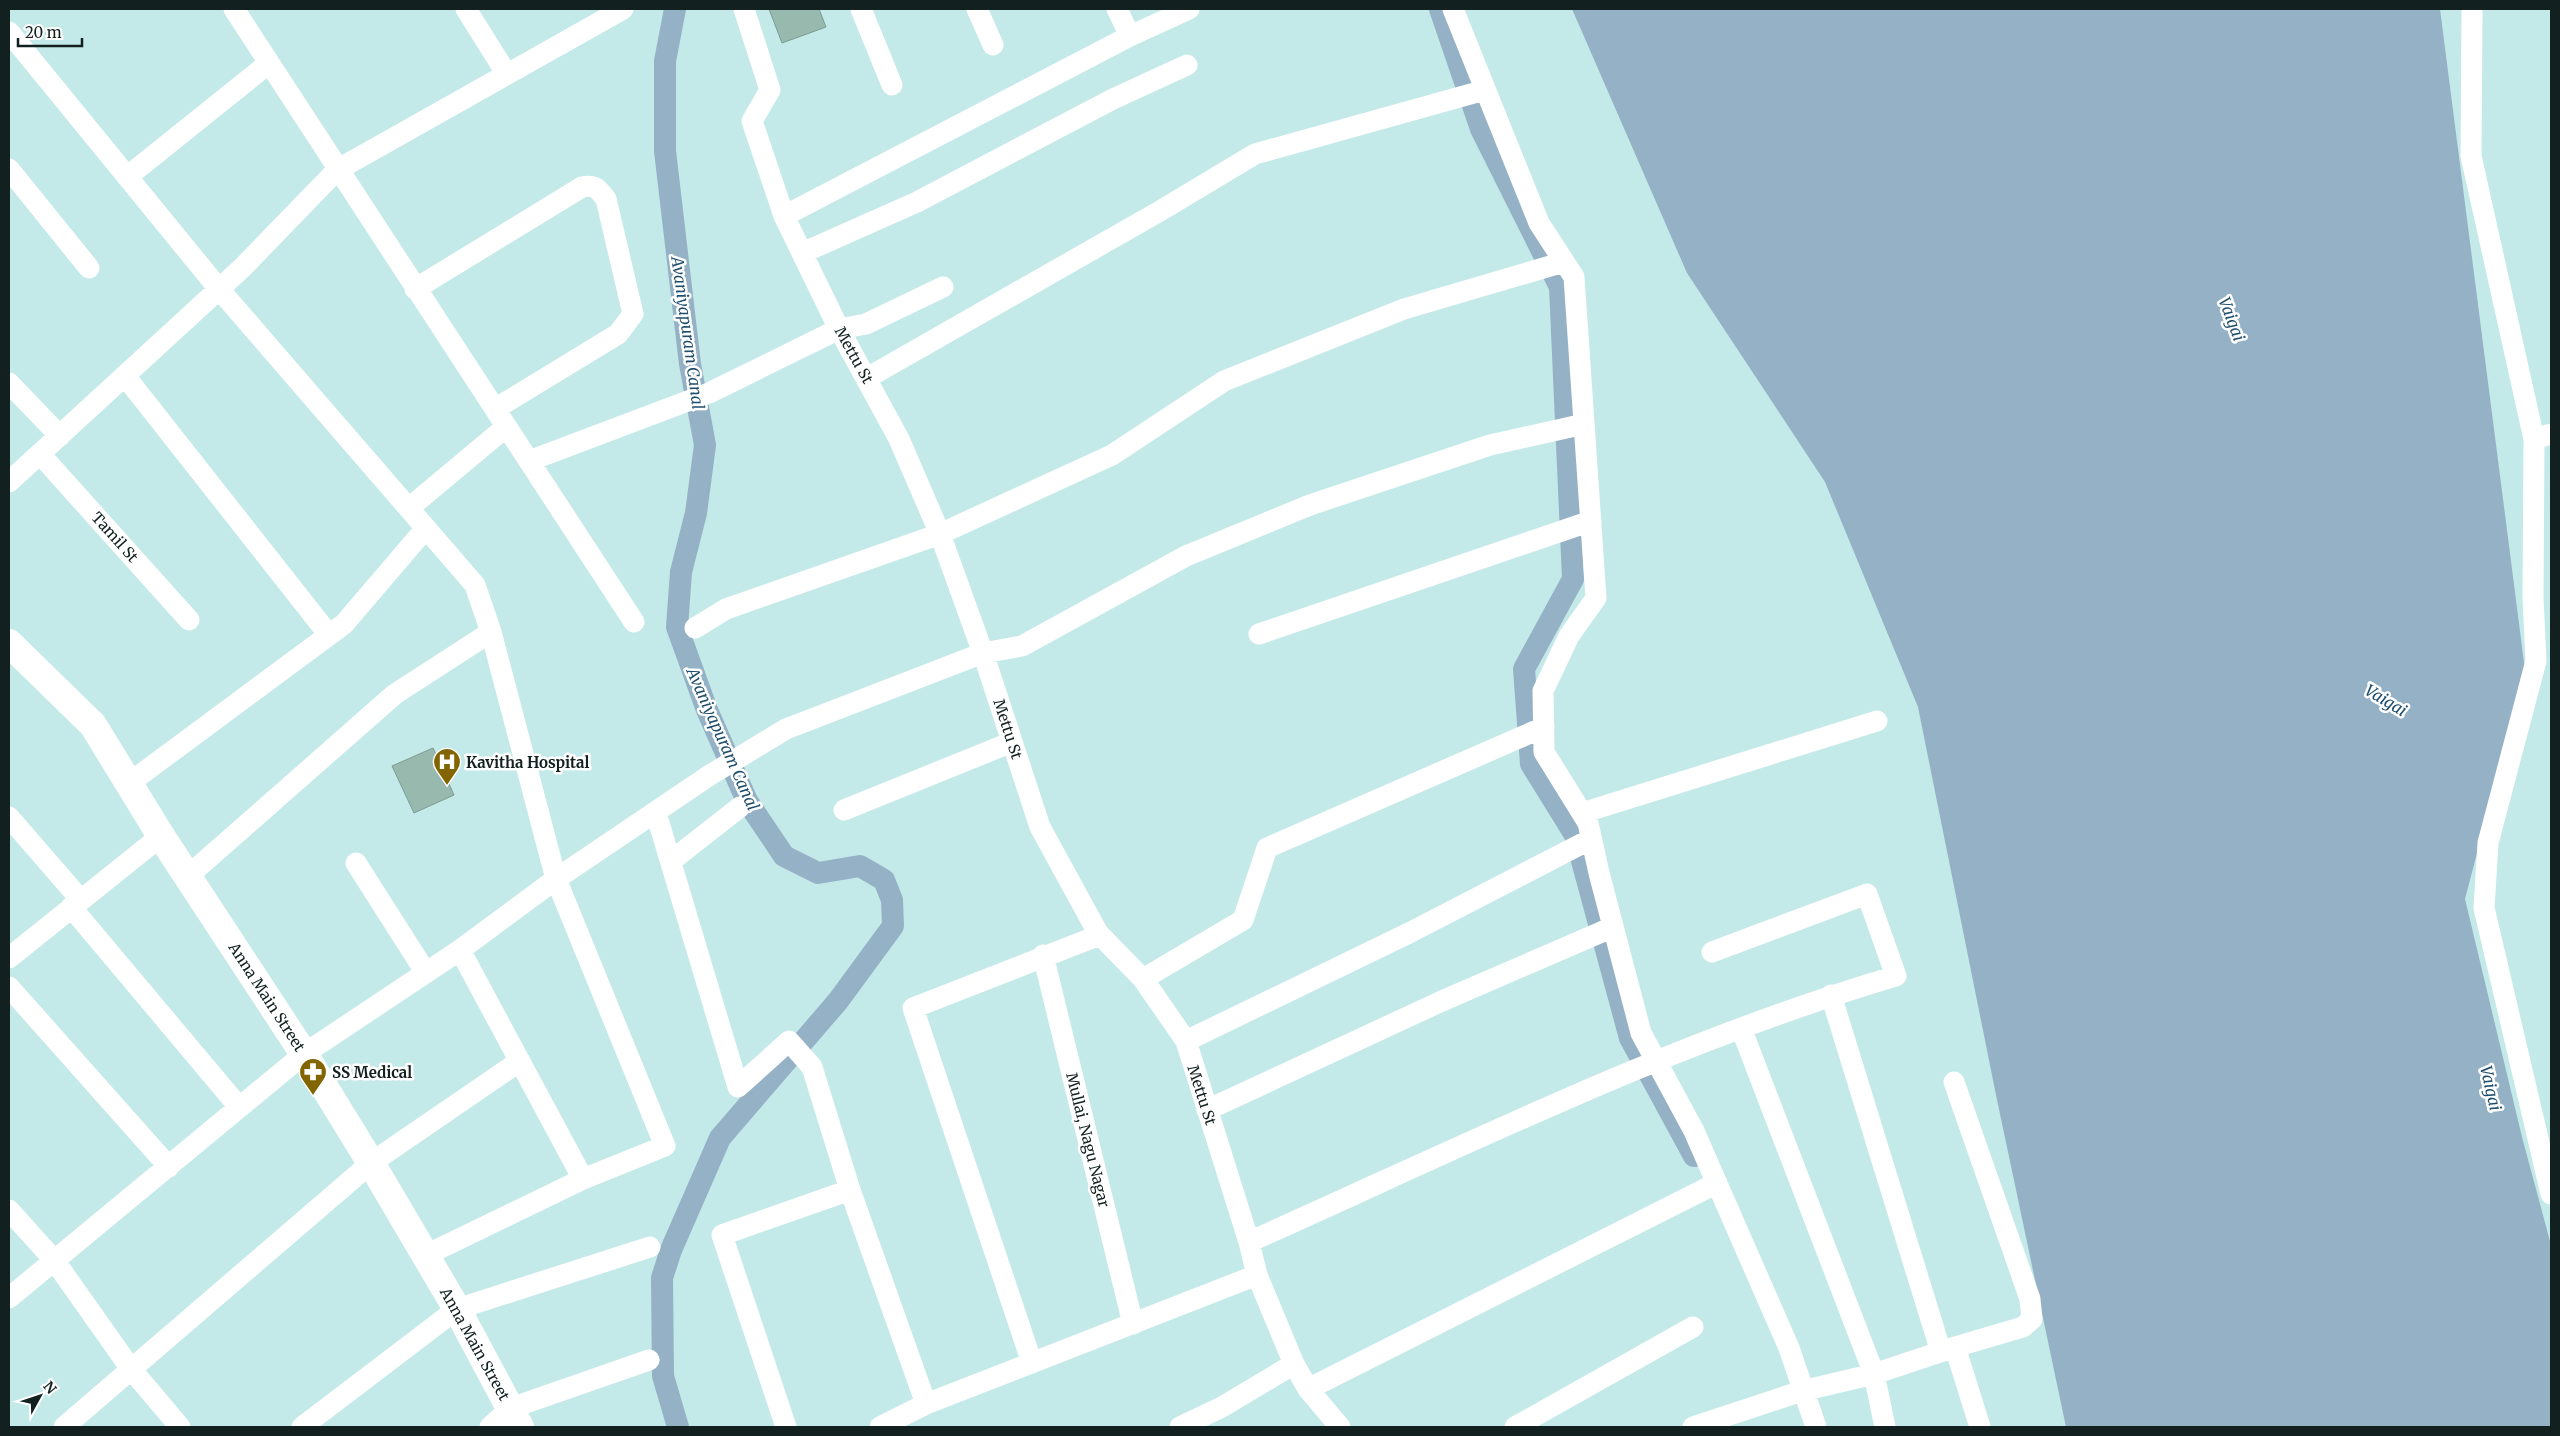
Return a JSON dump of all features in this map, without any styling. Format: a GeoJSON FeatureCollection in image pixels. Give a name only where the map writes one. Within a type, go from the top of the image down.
{"type":"FeatureCollection","features":[{"type":"Feature","properties":{"kind":"street"},"geometry":{"type":"LineString","coordinates":[[234,9],[337,170],[634,622]]}},
{"type":"Feature","properties":{"kind":"street"},"geometry":{"type":"LineString","coordinates":[[466,9],[506,73]]}},
{"type":"Feature","properties":{"kind":"street"},"geometry":{"type":"LineString","coordinates":[[9,482],[219,289],[337,170],[620,9]]}},
{"type":"Feature","properties":{"kind":"street","name":"Mettu St"},"geometry":{"type":"LineString","coordinates":[[744,9],[770,90],[752,121],[784,216],[839,329],[899,439],[940,534],[983,653],[1040,827],[1100,935],[1143,979],[1186,1042],[1249,1242],[1257,1275],[1294,1364],[1308,1389],[1340,1427]]}},
{"type":"Feature","properties":{"kind":"street"},"geometry":{"type":"LineString","coordinates":[[861,9],[892,85]]}},
{"type":"Feature","properties":{"kind":"street"},"geometry":{"type":"LineString","coordinates":[[977,9],[992,45]]}},
{"type":"Feature","properties":{"kind":"street"},"geometry":{"type":"LineString","coordinates":[[1117,9],[1130,36]]}},
{"type":"Feature","properties":{"kind":"street"},"geometry":{"type":"LineString","coordinates":[[784,216],[1130,36],[1189,9]]}},
{"type":"Feature","properties":{"kind":"street"},"geometry":{"type":"LineString","coordinates":[[1453,9],[1475,93],[1539,223],[1554,265],[1574,277],[1572,426],[1577,525],[1596,598],[1568,636],[1543,691],[1541,728],[1544,752],[1588,823],[1583,843],[1606,930],[1641,1033],[1648,1063],[1694,1132],[1710,1186],[1789,1348],[1797,1392],[1816,1427]]}},
{"type":"Feature","properties":{"kind":"street"},"geometry":{"type":"LineString","coordinates":[[2472,9],[2471,156],[2543,436],[2534,598],[2536,662],[2488,843],[2484,908],[2551,1194]]}},
{"type":"Feature","properties":{"kind":"street"},"geometry":{"type":"LineString","coordinates":[[9,32],[219,289],[476,584],[492,632],[556,879],[665,1146],[583,1179],[424,1256]]}},
{"type":"Feature","properties":{"kind":"street"},"geometry":{"type":"LineString","coordinates":[[127,177],[269,63]]}},
{"type":"Feature","properties":{"kind":"street"},"geometry":{"type":"LineString","coordinates":[[802,253],[917,202],[1113,99],[1186,65]]}},
{"type":"Feature","properties":{"kind":"street"},"geometry":{"type":"LineString","coordinates":[[867,378],[1151,216],[1255,154],[1475,93]]}},
{"type":"Feature","properties":{"kind":"street"},"geometry":{"type":"LineString","coordinates":[[9,169],[89,268]]}},
{"type":"Feature","properties":{"kind":"street"},"geometry":{"type":"LineString","coordinates":[[415,289],[582,187],[591,185],[597,187],[606,199],[633,314],[628,324],[618,334],[495,409]]}},
{"type":"Feature","properties":{"kind":"street"},"geometry":{"type":"LineString","coordinates":[[695,628],[726,608],[940,534],[1112,455],[1224,381],[1404,309],[1554,265]]}},
{"type":"Feature","properties":{"kind":"street"},"geometry":{"type":"LineString","coordinates":[[529,461],[708,393],[839,329],[866,324],[943,287]]}},
{"type":"Feature","properties":{"kind":"street"},"geometry":{"type":"LineString","coordinates":[[125,376],[329,635]]}},
{"type":"Feature","properties":{"kind":"street"},"geometry":{"type":"LineString","coordinates":[[9,382],[60,436]]}},
{"type":"Feature","properties":{"kind":"street"},"geometry":{"type":"LineString","coordinates":[[9,1298],[304,1054],[460,950],[556,879],[710,775],[786,729],[983,653],[1022,646],[1186,556],[1310,505],[1490,445],[1572,426]]}},
{"type":"Feature","properties":{"kind":"street"},"geometry":{"type":"LineString","coordinates":[[409,508],[506,427]]}},
{"type":"Feature","properties":{"kind":"street","name":"Tamil St"},"geometry":{"type":"LineString","coordinates":[[40,454],[189,620]]}},
{"type":"Feature","properties":{"kind":"street"},"geometry":{"type":"LineString","coordinates":[[1258,634],[1577,525]]}},
{"type":"Feature","properties":{"kind":"street"},"geometry":{"type":"LineString","coordinates":[[128,784],[344,624],[426,528]]}},
{"type":"Feature","properties":{"kind":"street"},"geometry":{"type":"LineString","coordinates":[[188,876],[395,694],[492,632]]}},
{"type":"Feature","properties":{"kind":"street","name":"Anna Main Street"},"geometry":{"type":"LineString","coordinates":[[9,643],[94,725],[128,784],[304,1054],[371,1163],[424,1256],[457,1309],[516,1418]]}},
{"type":"Feature","properties":{"kind":"street"},"geometry":{"type":"LineString","coordinates":[[1582,813],[1877,721]]}},
{"type":"Feature","properties":{"kind":"street"},"geometry":{"type":"LineString","coordinates":[[1143,979],[1243,920],[1267,848],[1541,728]]}},
{"type":"Feature","properties":{"kind":"street"},"geometry":{"type":"LineString","coordinates":[[844,810],[1012,742]]}},
{"type":"Feature","properties":{"kind":"street"},"geometry":{"type":"LineString","coordinates":[[671,861],[740,807]]}},
{"type":"Feature","properties":{"kind":"street"},"geometry":{"type":"LineString","coordinates":[[656,813],[738,1087],[790,1041],[812,1067],[850,1190],[926,1404]]}},
{"type":"Feature","properties":{"kind":"street"},"geometry":{"type":"LineString","coordinates":[[9,817],[239,1107]]}},
{"type":"Feature","properties":{"kind":"street"},"geometry":{"type":"LineString","coordinates":[[9,958],[161,836]]}},
{"type":"Feature","properties":{"kind":"street"},"geometry":{"type":"LineString","coordinates":[[1186,1042],[1409,933],[1583,843]]}},
{"type":"Feature","properties":{"kind":"street"},"geometry":{"type":"LineString","coordinates":[[356,863],[426,973]]}},
{"type":"Feature","properties":{"kind":"street"},"geometry":{"type":"LineString","coordinates":[[1249,1242],[1648,1063],[1831,995],[1896,976],[1867,894],[1712,952]]}},
{"type":"Feature","properties":{"kind":"street"},"geometry":{"type":"LineString","coordinates":[[1207,1110],[1433,1005],[1606,930]]}},
{"type":"Feature","properties":{"kind":"street"},"geometry":{"type":"LineString","coordinates":[[1032,1364],[913,1008],[1043,955],[1100,935]]}},
{"type":"Feature","properties":{"kind":"street"},"geometry":{"type":"LineString","coordinates":[[460,950],[583,1179]]}},
{"type":"Feature","properties":{"kind":"street","name":"Mullai, Nagu Nagar"},"geometry":{"type":"LineString","coordinates":[[1043,955],[1133,1324]]}},
{"type":"Feature","properties":{"kind":"street"},"geometry":{"type":"LineString","coordinates":[[9,987],[169,1167]]}},
{"type":"Feature","properties":{"kind":"street"},"geometry":{"type":"LineString","coordinates":[[1831,995],[1948,1350],[1980,1427]]}},
{"type":"Feature","properties":{"kind":"street"},"geometry":{"type":"LineString","coordinates":[[1741,1028],[1874,1374],[1885,1427]]}},
{"type":"Feature","properties":{"kind":"street"},"geometry":{"type":"LineString","coordinates":[[64,1427],[371,1163],[520,1061]]}},
{"type":"Feature","properties":{"kind":"street"},"geometry":{"type":"LineString","coordinates":[[1693,1427],[1797,1392],[1874,1374],[2023,1327],[2032,1320],[2030,1299],[1954,1082]]}},
{"type":"Feature","properties":{"kind":"street"},"geometry":{"type":"LineString","coordinates":[[1308,1389],[1710,1186]]}},
{"type":"Feature","properties":{"kind":"street"},"geometry":{"type":"LineString","coordinates":[[786,1427],[722,1235],[850,1190]]}},
{"type":"Feature","properties":{"kind":"street"},"geometry":{"type":"LineString","coordinates":[[9,1210],[54,1260],[131,1368],[180,1427]]}},
{"type":"Feature","properties":{"kind":"street"},"geometry":{"type":"LineString","coordinates":[[302,1427],[457,1309],[650,1247]]}},
{"type":"Feature","properties":{"kind":"street"},"geometry":{"type":"LineString","coordinates":[[880,1427],[926,1404],[1257,1275]]}},
{"type":"Feature","properties":{"kind":"street"},"geometry":{"type":"LineString","coordinates":[[1515,1427],[1693,1327]]}},
{"type":"Feature","properties":{"kind":"street"},"geometry":{"type":"LineString","coordinates":[[490,1427],[516,1418],[649,1360]]}},
{"type":"Feature","properties":{"kind":"street"},"geometry":{"type":"LineString","coordinates":[[1180,1427],[1222,1407],[1294,1364]]}},
{"type":"Feature","properties":{"kind":"water","name":"Vaigai"},"geometry":{"type":"Polygon","coordinates":[[[1572,9],[2440,9],[2525,670],[2465,899],[2522,1137],[2551,1245],[2551,1427],[2066,1427],[1996,1095],[1918,707],[1825,482],[1687,273],[1572,9]]]}},
{"type":"Feature","properties":{"kind":"building"},"geometry":{"type":"Polygon","coordinates":[[[769,9],[819,9],[826,27],[782,43],[769,9]]]}},
{"type":"Feature","properties":{"kind":"building"},"geometry":{"type":"Polygon","coordinates":[[[433,748],[454,795],[414,813],[392,766],[433,748]]]}},
{"type":"Feature","properties":{"kind":"waterway","name":"Avaniyapuram Canal"},"geometry":{"type":"LineString","coordinates":[[675,9],[665,61],[665,151],[690,364],[705,445],[696,513],[681,572],[677,627],[707,710],[747,801],[784,856],[818,873],[860,866],[884,880],[892,900],[893,926],[838,1001],[720,1138],[671,1250],[662,1278],[663,1376],[678,1427]]}},
{"type":"Feature","properties":{"kind":"waterway"},"geometry":{"type":"LineString","coordinates":[[1440,9],[1481,129],[1560,287],[1573,579],[1524,669],[1531,764],[1575,835],[1630,1038],[1694,1156]]}},
{"type":"Feature","properties":{"kind":"place","name":"Kavitha Hospital"},"geometry":{"type":"Point","coordinates":[447,786]}},
{"type":"Feature","properties":{"kind":"place","name":"SS Medical"},"geometry":{"type":"Point","coordinates":[313,1096]}}]}
